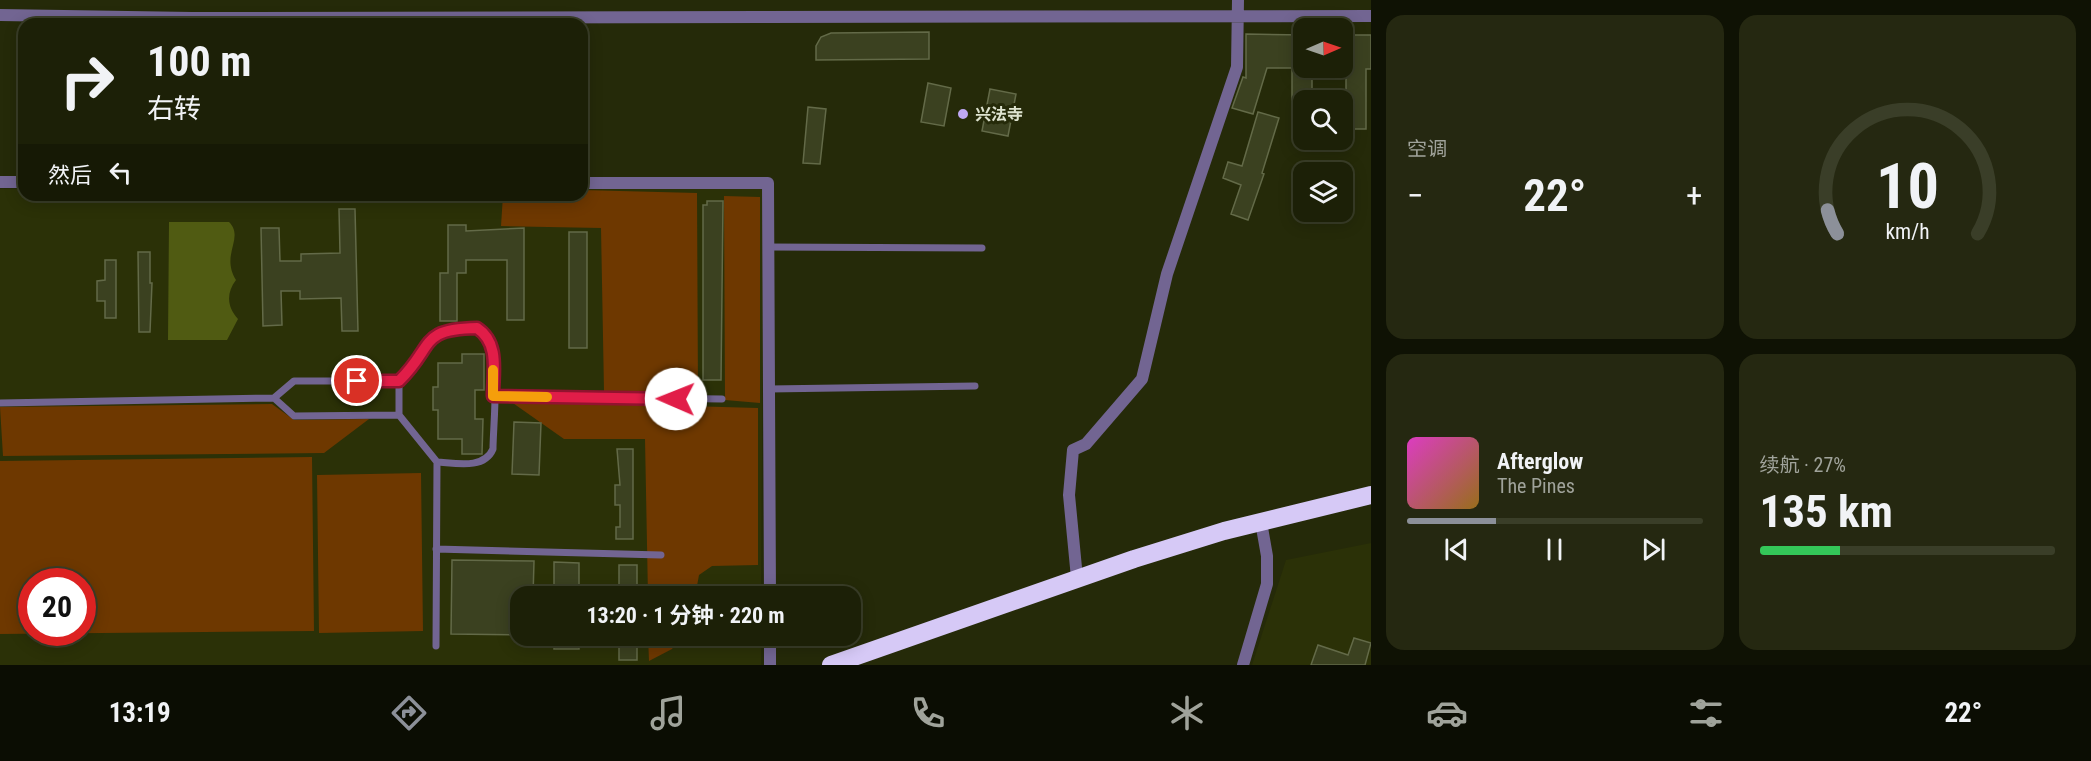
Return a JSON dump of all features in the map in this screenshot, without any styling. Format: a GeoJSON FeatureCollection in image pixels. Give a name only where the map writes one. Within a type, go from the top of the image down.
{"type":"FeatureCollection","features":[{"type":"Feature","properties":{"kind":"highway"},"geometry":{"type":"LineString","coordinates":[[831,665],[1077,578],[1261,522],[1371,495]]}},
{"type":"Feature","properties":{"kind":"street"},"geometry":{"type":"LineString","coordinates":[[1077,578],[1069,495],[1073,450],[1086,444],[1142,379],[1167,274],[1237,67],[1238,0]]}},
{"type":"Feature","properties":{"kind":"street"},"geometry":{"type":"LineString","coordinates":[[0,15],[192,18],[1371,16]]}},
{"type":"Feature","properties":{"kind":"street"},"geometry":{"type":"LineString","coordinates":[[0,182],[18,182]]}},
{"type":"Feature","properties":{"kind":"street"},"geometry":{"type":"LineString","coordinates":[[588,183],[768,183],[770,586]]}},
{"type":"Feature","properties":{"kind":"street"},"geometry":{"type":"LineString","coordinates":[[1244,665],[1267,584],[1267,556],[1261,522]]}},
{"type":"Feature","properties":{"kind":"street"},"geometry":{"type":"LineString","coordinates":[[770,646],[770,665]]}},
{"type":"Feature","properties":{"kind":"lane"},"geometry":{"type":"LineString","coordinates":[[768,247],[982,248]]}},
{"type":"Feature","properties":{"kind":"lane"},"geometry":{"type":"LineString","coordinates":[[436,462],[477,463],[489,457],[493,449],[494,351],[488,338],[477,328],[452,328],[440,332],[427,343],[417,361],[399,381],[399,415],[421,440],[436,462],[436,646]]}},
{"type":"Feature","properties":{"kind":"lane"},"geometry":{"type":"LineString","coordinates":[[0,403],[274,398],[294,381],[399,381]]}},
{"type":"Feature","properties":{"kind":"lane"},"geometry":{"type":"LineString","coordinates":[[769,389],[975,386]]}},
{"type":"Feature","properties":{"kind":"lane"},"geometry":{"type":"LineString","coordinates":[[493,396],[722,399]]}},
{"type":"Feature","properties":{"kind":"lane"},"geometry":{"type":"LineString","coordinates":[[274,398],[294,416],[399,415]]}},
{"type":"Feature","properties":{"kind":"lane"},"geometry":{"type":"LineString","coordinates":[[436,549],[661,555]]}},
{"type":"Feature","properties":{"kind":"shaded area"},"geometry":{"type":"Polygon","coordinates":[[[588,188],[764,188],[761,586],[510,586],[510,646],[761,646],[761,665],[0,665],[0,189],[18,189],[18,201],[588,201],[588,188]]]}},
{"type":"Feature","properties":{"kind":"shaded area"},"geometry":{"type":"Polygon","coordinates":[[[588,190],[697,193],[698,393],[604,391],[601,228],[501,226],[503,201],[588,201],[588,190]]]}},
{"type":"Feature","properties":{"kind":"shaded area"},"geometry":{"type":"Polygon","coordinates":[[[724,196],[760,197],[760,403],[725,400],[724,196]]]}},
{"type":"Feature","properties":{"kind":"shaded area"},"geometry":{"type":"Polygon","coordinates":[[[169,222],[229,222],[233,228],[235,234],[230,262],[236,280],[229,300],[238,319],[227,340],[168,340],[169,222]]]}},
{"type":"Feature","properties":{"kind":"shaded area"},"geometry":{"type":"Polygon","coordinates":[[[510,401],[758,408],[758,565],[712,566],[699,575],[697,586],[648,586],[645,439],[564,439],[510,401]]]}},
{"type":"Feature","properties":{"kind":"shaded area"},"geometry":{"type":"Polygon","coordinates":[[[272,404],[294,420],[369,419],[324,453],[3,456],[0,407],[272,404]]]}},
{"type":"Feature","properties":{"kind":"shaded area"},"geometry":{"type":"Polygon","coordinates":[[[312,457],[314,631],[96,633],[96,568],[18,568],[18,634],[0,634],[0,461],[312,457]]]}},
{"type":"Feature","properties":{"kind":"shaded area"},"geometry":{"type":"Polygon","coordinates":[[[421,473],[423,631],[319,633],[317,475],[421,473]]]}},
{"type":"Feature","properties":{"kind":"shaded area"},"geometry":{"type":"Polygon","coordinates":[[[1371,543],[1371,665],[1252,665],[1286,560],[1371,543]]]}},
{"type":"Feature","properties":{"kind":"shaded area"},"geometry":{"type":"Polygon","coordinates":[[[648,646],[674,646],[672,649],[649,661],[648,646]]]}},
{"type":"Feature","properties":{"kind":"building"},"geometry":{"type":"Polygon","coordinates":[[[929,32],[929,59],[816,60],[816,46],[821,37],[831,33],[929,32]]]}},
{"type":"Feature","properties":{"kind":"building"},"geometry":{"type":"Polygon","coordinates":[[[1246,34],[1293,35],[1293,78],[1312,78],[1312,90],[1293,90],[1293,131],[1292,68],[1267,68],[1253,114],[1232,108],[1243,77],[1246,78],[1246,34]]]}},
{"type":"Feature","properties":{"kind":"building"},"geometry":{"type":"Polygon","coordinates":[[[1353,35],[1371,35],[1371,69],[1366,69],[1366,129],[1353,129],[1353,90],[1346,90],[1346,78],[1353,78],[1353,35]]]}},
{"type":"Feature","properties":{"kind":"building"},"geometry":{"type":"Polygon","coordinates":[[[928,83],[951,88],[944,126],[921,122],[928,83]]]}},
{"type":"Feature","properties":{"kind":"building"},"geometry":{"type":"Polygon","coordinates":[[[990,89],[1016,94],[1008,136],[982,131],[990,89]]]}},
{"type":"Feature","properties":{"kind":"building"},"geometry":{"type":"Polygon","coordinates":[[[808,107],[826,109],[820,164],[803,163],[808,107]]]}},
{"type":"Feature","properties":{"kind":"building"},"geometry":{"type":"Polygon","coordinates":[[[1258,112],[1279,118],[1262,173],[1264,174],[1248,220],[1231,214],[1241,185],[1223,178],[1228,162],[1242,166],[1258,112]]]}},
{"type":"Feature","properties":{"kind":"building"},"geometry":{"type":"Polygon","coordinates":[[[707,201],[723,201],[721,380],[703,380],[703,205],[707,205],[707,201]]]}},
{"type":"Feature","properties":{"kind":"building"},"geometry":{"type":"Polygon","coordinates":[[[339,209],[355,209],[358,331],[342,331],[341,298],[300,299],[300,291],[281,291],[282,325],[263,326],[261,228],[279,228],[280,261],[301,261],[301,254],[340,253],[339,209]]]}},
{"type":"Feature","properties":{"kind":"building"},"geometry":{"type":"Polygon","coordinates":[[[448,225],[466,225],[466,231],[524,228],[524,320],[507,320],[507,260],[466,260],[466,273],[457,273],[457,321],[440,321],[440,273],[448,273],[448,225]]]}},
{"type":"Feature","properties":{"kind":"building"},"geometry":{"type":"Polygon","coordinates":[[[569,232],[587,232],[587,348],[569,348],[569,232]]]}},
{"type":"Feature","properties":{"kind":"building"},"geometry":{"type":"Polygon","coordinates":[[[138,252],[150,252],[150,283],[152,283],[150,332],[139,332],[138,252]]]}},
{"type":"Feature","properties":{"kind":"building"},"geometry":{"type":"Polygon","coordinates":[[[105,260],[116,260],[116,318],[105,318],[105,301],[97,301],[97,281],[105,280],[105,260]]]}},
{"type":"Feature","properties":{"kind":"building"},"geometry":{"type":"Polygon","coordinates":[[[462,354],[484,354],[484,390],[475,390],[475,419],[483,419],[482,454],[462,454],[462,439],[438,439],[438,410],[433,410],[433,387],[438,387],[438,363],[462,363],[462,354]]]}},
{"type":"Feature","properties":{"kind":"building"},"geometry":{"type":"Polygon","coordinates":[[[514,422],[541,423],[539,475],[512,474],[514,422]]]}},
{"type":"Feature","properties":{"kind":"building"},"geometry":{"type":"Polygon","coordinates":[[[617,449],[633,449],[633,539],[616,539],[616,527],[620,527],[620,505],[615,505],[615,485],[620,485],[617,449]]]}},
{"type":"Feature","properties":{"kind":"building"},"geometry":{"type":"Polygon","coordinates":[[[452,560],[534,561],[533,586],[510,586],[510,635],[451,634],[452,560]]]}},
{"type":"Feature","properties":{"kind":"building"},"geometry":{"type":"Polygon","coordinates":[[[554,562],[579,563],[579,586],[554,586],[554,562]]]}},
{"type":"Feature","properties":{"kind":"building"},"geometry":{"type":"Polygon","coordinates":[[[619,565],[637,565],[637,586],[619,586],[619,565]]]}},
{"type":"Feature","properties":{"kind":"building"},"geometry":{"type":"Polygon","coordinates":[[[1354,638],[1371,643],[1365,665],[1311,665],[1318,645],[1348,655],[1354,638]]]}},
{"type":"Feature","properties":{"kind":"building"},"geometry":{"type":"Polygon","coordinates":[[[554,646],[579,646],[579,649],[554,649],[554,646]]]}},
{"type":"Feature","properties":{"kind":"building"},"geometry":{"type":"Polygon","coordinates":[[[619,646],[637,646],[637,660],[619,660],[619,646]]]}},
{"type":"Feature","properties":{"kind":"slow traffic"},"geometry":{"type":"LineString","coordinates":[[493,370],[493,396],[547,397]]}},
{"type":"Feature","properties":{"kind":"place","name":"兴法寺"},"geometry":{"type":"Point","coordinates":[963,114]}},
{"type":"Feature","properties":{"kind":"route"},"geometry":{"type":"LineString","coordinates":[[357,381],[399,381],[409,372],[427,343],[440,332],[452,328],[477,328],[488,338],[494,351],[493,396],[676,399]]}}]}
